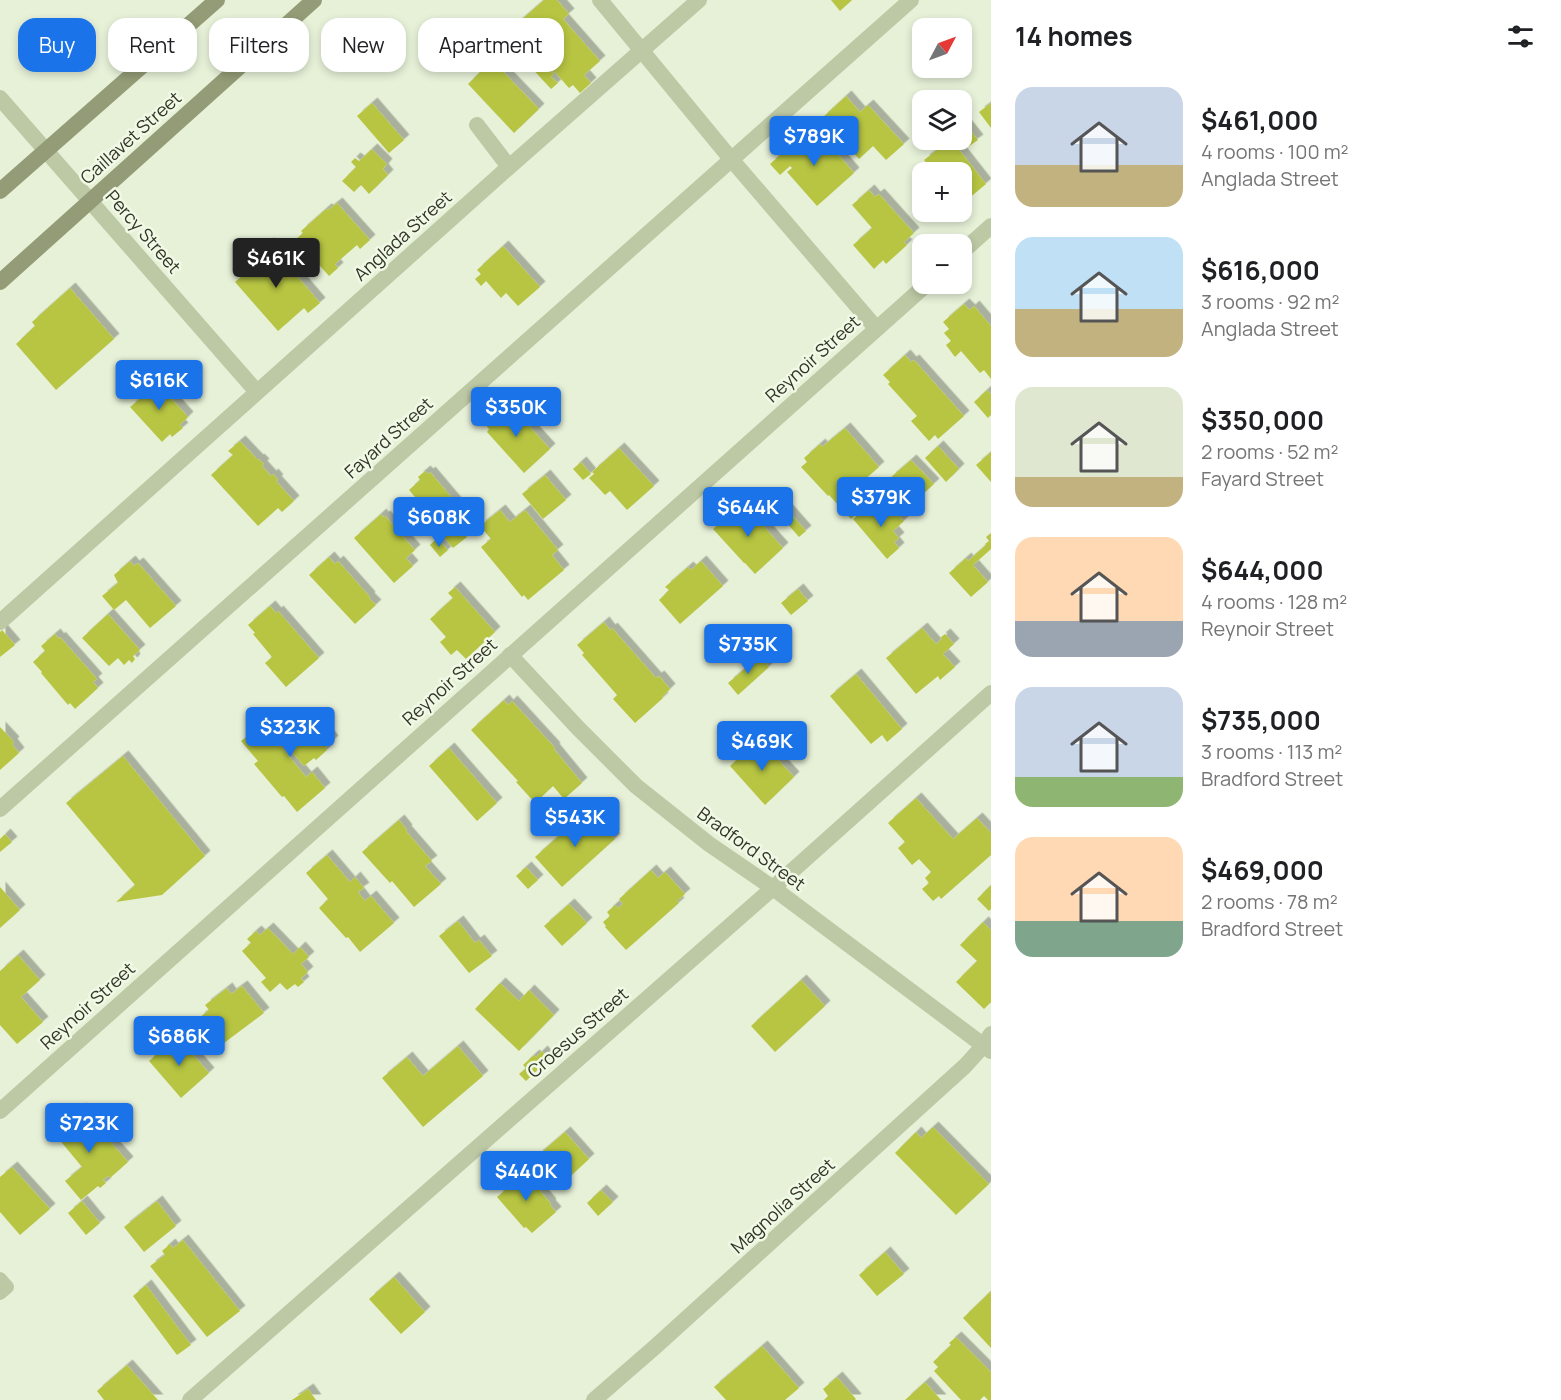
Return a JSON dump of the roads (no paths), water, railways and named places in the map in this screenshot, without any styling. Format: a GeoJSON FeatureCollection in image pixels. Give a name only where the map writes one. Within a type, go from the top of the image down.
{"type":"FeatureCollection","features":[{"type":"Feature","properties":{"kind":"main road"},"geometry":{"type":"LineString","coordinates":[[0,191],[217,0]]}},
{"type":"Feature","properties":{"kind":"main road","name":"Caillavet Street"},"geometry":{"type":"LineString","coordinates":[[0,282],[314,0]]}},
{"type":"Feature","properties":{"kind":"street"},"geometry":{"type":"LineString","coordinates":[[600,0],[731,159],[876,328]]}},
{"type":"Feature","properties":{"kind":"street","name":"Anglada Street"},"geometry":{"type":"LineString","coordinates":[[0,622],[699,0]]}},
{"type":"Feature","properties":{"kind":"street","name":"Fayard Street"},"geometry":{"type":"LineString","coordinates":[[0,809],[911,0]]}},
{"type":"Feature","properties":{"kind":"street","name":"Percy Street"},"geometry":{"type":"LineString","coordinates":[[0,98],[257,392]]}},
{"type":"Feature","properties":{"kind":"street"},"geometry":{"type":"LineString","coordinates":[[477,125],[509,167]]}},
{"type":"Feature","properties":{"kind":"street"},"geometry":{"type":"LineString","coordinates":[[972,243],[991,226]]}},
{"type":"Feature","properties":{"kind":"street","name":"Reynoir Street"},"geometry":{"type":"LineString","coordinates":[[0,1111],[915,294]]}},
{"type":"Feature","properties":{"kind":"street","name":"Bradford Street"},"geometry":{"type":"LineString","coordinates":[[510,655],[636,786],[709,844],[989,1043]]}},
{"type":"Feature","properties":{"kind":"street","name":"Croesus Street"},"geometry":{"type":"LineString","coordinates":[[189,1400],[773,888],[991,693]]}},
{"type":"Feature","properties":{"kind":"street","name":"Magnolia Street"},"geometry":{"type":"LineString","coordinates":[[594,1400],[989,1043]]}},
{"type":"Feature","properties":{"kind":"lane"},"geometry":{"type":"LineString","coordinates":[[0,1279],[7,1287],[0,1293]]}}]}
